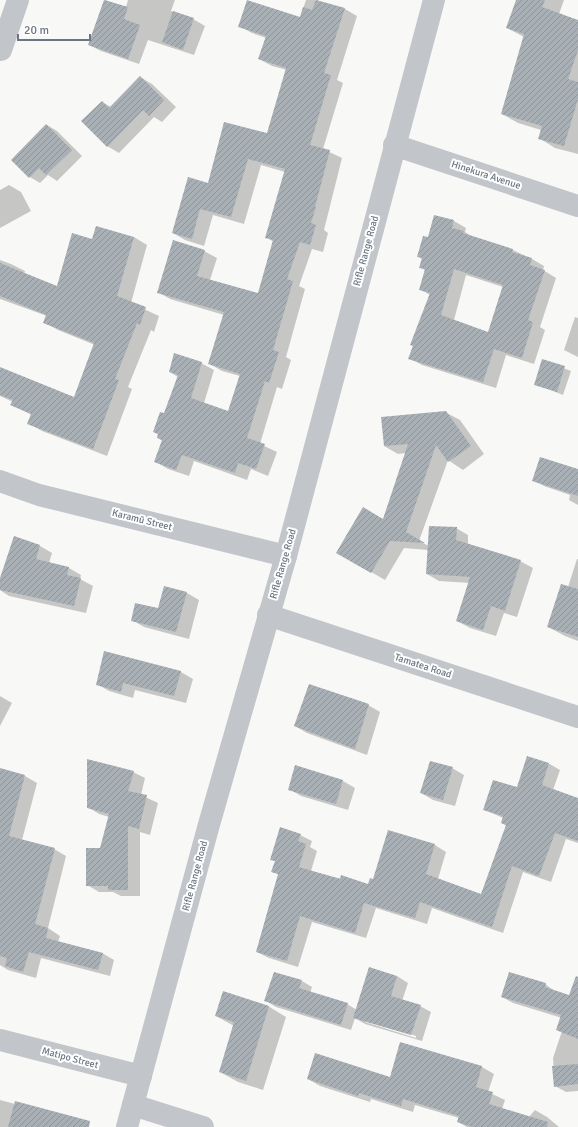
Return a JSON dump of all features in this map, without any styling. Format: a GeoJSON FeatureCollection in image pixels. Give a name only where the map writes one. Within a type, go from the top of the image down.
{"type":"FeatureCollection","features":[{"type":"Feature","properties":{"kind":"street"},"geometry":{"type":"LineString","coordinates":[[1,50],[18,0]]}},
{"type":"Feature","properties":{"kind":"street","name":"Rifle Range Road"},"geometry":{"type":"LineString","coordinates":[[127,1127],[268,615],[286,556],[394,145],[434,0]]}},
{"type":"Feature","properties":{"kind":"street","name":"Hinekura Avenue"},"geometry":{"type":"LineString","coordinates":[[394,145],[578,206]]}},
{"type":"Feature","properties":{"kind":"street","name":"Karamū Street"},"geometry":{"type":"LineString","coordinates":[[0,481],[39,495],[286,556]]}},
{"type":"Feature","properties":{"kind":"street","name":"Tamatea Road"},"geometry":{"type":"LineString","coordinates":[[268,615],[578,717]]}},
{"type":"Feature","properties":{"kind":"street","name":"Matipo Street"},"geometry":{"type":"LineString","coordinates":[[0,1040],[141,1076]]}},
{"type":"Feature","properties":{"kind":"street"},"geometry":{"type":"LineString","coordinates":[[133,1105],[203,1127]]}},
{"type":"Feature","properties":{"kind":"building"},"geometry":{"type":"Polygon","coordinates":[[[104,0],[128,7],[124,19],[140,25],[128,59],[88,45],[104,0]]]}},
{"type":"Feature","properties":{"kind":"building"},"geometry":{"type":"Polygon","coordinates":[[[247,0],[300,17],[303,7],[312,10],[316,0],[345,8],[324,73],[331,75],[310,145],[330,150],[311,223],[316,225],[310,245],[300,242],[287,279],[293,281],[273,350],[279,352],[269,383],[265,381],[247,438],[265,444],[256,469],[238,463],[235,473],[182,455],[176,470],[154,462],[162,440],[157,438],[158,434],[153,432],[160,412],[164,413],[178,375],[169,372],[174,353],[202,362],[191,398],[228,411],[240,374],[208,364],[224,312],[157,293],[173,240],[205,250],[197,276],[258,293],[273,240],[265,238],[285,169],[248,159],[231,217],[200,209],[192,239],[172,233],[188,177],[208,183],[224,122],[267,133],[286,68],[258,59],[266,36],[238,27],[247,0]]]}},
{"type":"Feature","properties":{"kind":"building"},"geometry":{"type":"Polygon","coordinates":[[[516,0],[545,0],[542,7],[578,20],[578,50],[568,79],[578,82],[578,99],[564,146],[538,139],[542,126],[501,114],[524,34],[506,28],[516,0]]]}},
{"type":"Feature","properties":{"kind":"building"},"geometry":{"type":"Polygon","coordinates":[[[173,11],[194,18],[183,50],[162,42],[173,11]]]}},
{"type":"Feature","properties":{"kind":"building"},"geometry":{"type":"Polygon","coordinates":[[[140,76],[164,100],[149,116],[143,110],[107,147],[81,121],[102,101],[109,108],[140,76]]]}},
{"type":"Feature","properties":{"kind":"building"},"geometry":{"type":"Polygon","coordinates":[[[46,124],[72,150],[46,175],[39,168],[29,178],[11,160],[46,124]]]}},
{"type":"Feature","properties":{"kind":"building"},"geometry":{"type":"Polygon","coordinates":[[[434,215],[454,220],[452,228],[513,249],[512,252],[532,258],[530,265],[545,270],[528,320],[533,322],[522,358],[494,349],[483,382],[408,359],[413,346],[410,345],[430,293],[419,290],[425,269],[419,268],[422,258],[417,257],[423,236],[428,237],[434,215]],[[454,269],[441,315],[488,332],[503,285],[454,269]]]}},
{"type":"Feature","properties":{"kind":"building"},"geometry":{"type":"Polygon","coordinates":[[[96,226],[134,237],[117,296],[146,307],[140,325],[137,323],[115,379],[119,380],[93,449],[27,424],[31,414],[10,405],[13,400],[0,395],[0,367],[74,397],[94,343],[43,323],[46,315],[0,296],[0,263],[57,286],[72,233],[92,239],[96,226]]]}},
{"type":"Feature","properties":{"kind":"building"},"geometry":{"type":"Polygon","coordinates":[[[542,359],[565,366],[557,392],[534,385],[542,359]]]}},
{"type":"Feature","properties":{"kind":"building"},"geometry":{"type":"Polygon","coordinates":[[[446,411],[471,446],[448,462],[436,445],[406,532],[425,543],[390,541],[371,573],[336,553],[363,507],[383,519],[408,444],[384,446],[381,417],[446,411]]]}},
{"type":"Feature","properties":{"kind":"building"},"geometry":{"type":"Polygon","coordinates":[[[540,457],[578,469],[578,496],[532,481],[540,457]]]}},
{"type":"Feature","properties":{"kind":"building"},"geometry":{"type":"Polygon","coordinates":[[[429,526],[457,527],[456,540],[521,560],[505,611],[491,606],[483,630],[456,621],[470,577],[426,574],[429,526]]]}},
{"type":"Feature","properties":{"kind":"building"},"geometry":{"type":"Polygon","coordinates":[[[14,536],[40,545],[36,559],[69,567],[67,575],[81,578],[74,606],[0,590],[0,578],[14,536]]]}},
{"type":"Feature","properties":{"kind":"building"},"geometry":{"type":"Polygon","coordinates":[[[561,584],[578,589],[578,637],[547,627],[561,584]]]}},
{"type":"Feature","properties":{"kind":"building"},"geometry":{"type":"Polygon","coordinates":[[[164,586],[187,592],[176,632],[131,621],[135,603],[158,608],[164,586]]]}},
{"type":"Feature","properties":{"kind":"building"},"geometry":{"type":"Polygon","coordinates":[[[104,651],[181,671],[174,696],[123,683],[121,692],[96,685],[104,651]]]}},
{"type":"Feature","properties":{"kind":"building"},"geometry":{"type":"Polygon","coordinates":[[[309,684],[369,704],[355,749],[294,726],[309,684]]]}},
{"type":"Feature","properties":{"kind":"building"},"geometry":{"type":"Polygon","coordinates":[[[527,756],[549,763],[542,785],[578,798],[578,841],[555,833],[539,876],[512,866],[492,927],[420,902],[415,918],[364,903],[355,933],[300,916],[287,961],[256,952],[278,874],[271,872],[275,861],[270,860],[280,827],[301,834],[298,841],[306,844],[299,867],[340,879],[341,875],[368,884],[370,878],[373,879],[388,830],[435,844],[426,874],[481,894],[506,825],[501,823],[503,816],[483,810],[493,780],[517,787],[527,756]]]}},
{"type":"Feature","properties":{"kind":"building"},"geometry":{"type":"Polygon","coordinates":[[[87,759],[134,771],[128,791],[147,795],[139,829],[128,826],[128,890],[108,890],[108,886],[86,886],[86,848],[100,848],[109,814],[87,808],[87,759]]]}},
{"type":"Feature","properties":{"kind":"building"},"geometry":{"type":"Polygon","coordinates":[[[430,761],[453,767],[443,800],[420,793],[430,761]]]}},
{"type":"Feature","properties":{"kind":"building"},"geometry":{"type":"Polygon","coordinates":[[[295,765],[343,780],[336,804],[288,790],[295,765]]]}},
{"type":"Feature","properties":{"kind":"building"},"geometry":{"type":"Polygon","coordinates":[[[0,768],[25,775],[9,836],[55,848],[35,924],[48,928],[46,938],[103,953],[98,970],[29,952],[23,972],[5,966],[7,958],[0,956],[0,768]]]}},
{"type":"Feature","properties":{"kind":"building"},"geometry":{"type":"Polygon","coordinates":[[[369,967],[397,976],[391,996],[421,1005],[411,1035],[353,1018],[369,967]]]}},
{"type":"Feature","properties":{"kind":"building"},"geometry":{"type":"Polygon","coordinates":[[[274,972],[302,980],[299,988],[348,1003],[341,1025],[264,1001],[274,972]]]}},
{"type":"Feature","properties":{"kind":"building"},"geometry":{"type":"Polygon","coordinates":[[[509,972],[546,983],[545,987],[569,995],[576,976],[578,977],[578,1039],[556,1030],[561,1015],[501,997],[509,972]]]}},
{"type":"Feature","properties":{"kind":"building"},"geometry":{"type":"Polygon","coordinates":[[[223,991],[269,1006],[246,1081],[219,1072],[234,1022],[215,1016],[223,991]]]}},
{"type":"Feature","properties":{"kind":"building"},"geometry":{"type":"Polygon","coordinates":[[[400,1042],[482,1066],[476,1087],[493,1092],[489,1104],[548,1122],[547,1127],[472,1127],[457,1122],[459,1116],[403,1099],[401,1106],[359,1093],[358,1096],[307,1079],[315,1053],[390,1077],[400,1042]]]}},
{"type":"Feature","properties":{"kind":"building"},"geometry":{"type":"Polygon","coordinates":[[[578,1064],[578,1084],[554,1087],[552,1066],[578,1064]]]}},
{"type":"Feature","properties":{"kind":"building"},"geometry":{"type":"Polygon","coordinates":[[[15,1101],[90,1121],[89,1127],[8,1127],[15,1101]]]}}]}
